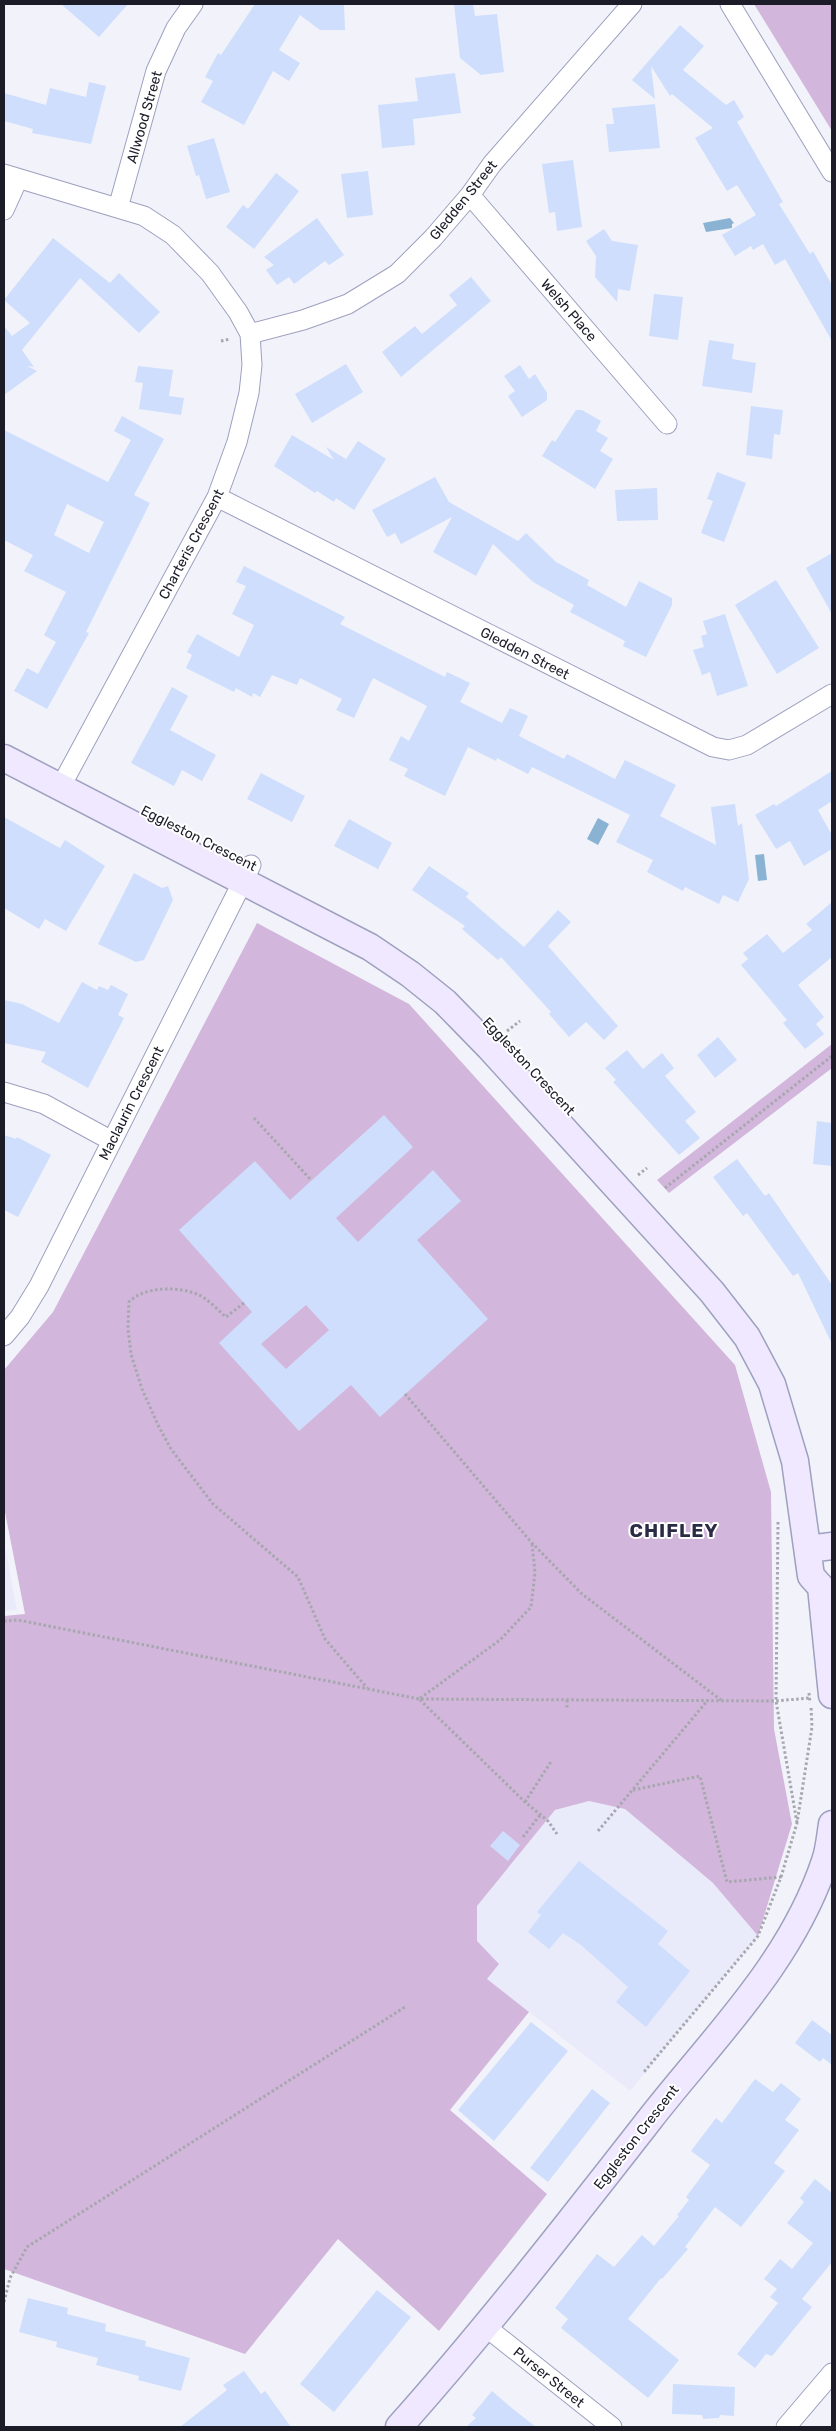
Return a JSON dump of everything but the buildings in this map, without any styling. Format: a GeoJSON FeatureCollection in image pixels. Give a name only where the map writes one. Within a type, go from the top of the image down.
{"type":"FeatureCollection","features":[{"type":"Feature","properties":{"kind":"street","name":"Allwood Street"},"geometry":{"type":"LineString","coordinates":[[118,208],[156,71],[176,28],[193,4]]}},
{"type":"Feature","properties":{"kind":"street","name":"Gledden Street"},"geometry":{"type":"LineString","coordinates":[[250,334],[303,320],[348,304],[397,274],[433,238],[470,195],[492,164],[632,4]]}},
{"type":"Feature","properties":{"kind":"street"},"geometry":{"type":"LineString","coordinates":[[730,4],[832,172]]}},
{"type":"Feature","properties":{"kind":"street","name":"Charteris Crescent"},"geometry":{"type":"LineString","coordinates":[[4,210],[11,177],[144,216],[173,235],[210,273],[238,312],[250,334],[252,365],[249,393],[237,442],[217,497],[65,778]]}},
{"type":"Feature","properties":{"kind":"street","name":"Welsh Place"},"geometry":{"type":"LineString","coordinates":[[470,195],[668,424]]}},
{"type":"Feature","properties":{"kind":"street","name":"Gledden Street"},"geometry":{"type":"LineString","coordinates":[[217,497],[713,747],[729,750],[747,745],[832,694]]}},
{"type":"Feature","properties":{"kind":"street","name":"Eggleston Crescent"},"geometry":{"type":"LineString","coordinates":[[4,740],[8,740],[65,778],[246,873],[370,946],[410,974],[445,1002],[496,1054],[712,1292],[747,1337],[772,1384],[822,1560],[819,1696]]}},
{"type":"Feature","properties":{"kind":"street","name":"Eggleston Crescent"},"geometry":{"type":"LineString","coordinates":[[4,758],[65,778]]}},
{"type":"Feature","properties":{"kind":"street","name":"Maclaurin Crescent"},"geometry":{"type":"LineString","coordinates":[[4,1336],[20,1317],[39,1286],[246,873]]}},
{"type":"Feature","properties":{"kind":"street"},"geometry":{"type":"LineString","coordinates":[[4,1092],[44,1104],[112,1141]]}},
{"type":"Feature","properties":{"kind":"street","name":"Eggleston Crescent"},"geometry":{"type":"LineString","coordinates":[[399,2427],[486,2327],[670,2094],[770,1972],[793,1933],[829,1862],[832,1824]]}},
{"type":"Feature","properties":{"kind":"street","name":"Purser Street"},"geometry":{"type":"LineString","coordinates":[[486,2327],[612,2427]]}},
{"type":"Feature","properties":{"kind":"street"},"geometry":{"type":"LineString","coordinates":[[786,2427],[832,2373]]}},
{"type":"Feature","properties":{"kind":"path"},"geometry":{"type":"LineString","coordinates":[[665,1188],[832,1056]]}},
{"type":"Feature","properties":{"kind":"path"},"geometry":{"type":"LineString","coordinates":[[254,1118],[311,1180]]}},
{"type":"Feature","properties":{"kind":"path"},"geometry":{"type":"LineString","coordinates":[[244,1303],[226,1317],[200,1296],[182,1289],[150,1291],[135,1295],[129,1302],[128,1329],[131,1354],[139,1380],[158,1426],[171,1449],[213,1504],[298,1577],[325,1639],[367,1689]]}},
{"type":"Feature","properties":{"kind":"path"},"geometry":{"type":"LineString","coordinates":[[405,1394],[532,1543],[582,1594],[721,1700]]}},
{"type":"Feature","properties":{"kind":"path"},"geometry":{"type":"LineString","coordinates":[[778,1518],[776,1701],[797,1823]]}},
{"type":"Feature","properties":{"kind":"path"},"geometry":{"type":"LineString","coordinates":[[420,1699],[500,1640],[531,1607],[536,1572],[532,1543]]}},
{"type":"Feature","properties":{"kind":"path"},"geometry":{"type":"LineString","coordinates":[[4,1622],[18,1620],[420,1699],[776,1701],[819,1696],[812,1727],[797,1823],[781,1877],[758,1936],[644,2072]]}},
{"type":"Feature","properties":{"kind":"path"},"geometry":{"type":"LineString","coordinates":[[420,1699],[525,1802],[548,1821],[557,1834]]}},
{"type":"Feature","properties":{"kind":"path"},"geometry":{"type":"LineString","coordinates":[[567,1700],[568,1708]]}},
{"type":"Feature","properties":{"kind":"path"},"geometry":{"type":"LineString","coordinates":[[598,1831],[708,1700]]}},
{"type":"Feature","properties":{"kind":"path"},"geometry":{"type":"LineString","coordinates":[[525,1802],[552,1760]]}},
{"type":"Feature","properties":{"kind":"path"},"geometry":{"type":"LineString","coordinates":[[633,1790],[700,1776],[728,1882],[781,1877]]}},
{"type":"Feature","properties":{"kind":"path"},"geometry":{"type":"LineString","coordinates":[[522,1837],[540,1815]]}},
{"type":"Feature","properties":{"kind":"path"},"geometry":{"type":"LineString","coordinates":[[4,2302],[10,2278],[27,2247],[405,2008]]}},
{"type":"Feature","properties":{"kind":"shaded area"},"geometry":{"type":"Polygon","coordinates":[[[754,4],[832,4],[832,131],[754,4]]]}},
{"type":"Feature","properties":{"kind":"shaded area"},"geometry":{"type":"Polygon","coordinates":[[[257,923],[409,1004],[735,1365],[771,1492],[774,1729],[792,1824],[758,1936],[713,1883],[625,1809],[589,1801],[555,1810],[477,1906],[477,1941],[499,1964],[487,1979],[529,2012],[450,2110],[547,2194],[439,2331],[338,2239],[245,2354],[4,2269],[4,1616],[25,1614],[4,1507],[4,1370],[53,1312],[257,923]]]}},
{"type":"Feature","properties":{"kind":"shaded area"},"geometry":{"type":"Polygon","coordinates":[[[832,1044],[832,1068],[669,1193],[657,1180],[832,1044]]]}},
{"type":"Feature","properties":{"kind":"shaded area"},"geometry":{"type":"Polygon","coordinates":[[[4,1541],[17,1610],[4,1611],[4,1541]]]}},
{"type":"Feature","properties":{"kind":"shaded area"},"geometry":{"type":"Polygon","coordinates":[[[589,1801],[625,1809],[713,1883],[758,1936],[630,2091],[487,1979],[477,1941],[477,1906],[555,1810],[589,1801]]]}},
{"type":"Feature","properties":{"kind":"water"},"geometry":{"type":"Polygon","coordinates":[[[730,218],[734,223],[732,228],[706,232],[703,223],[730,218]]]}},
{"type":"Feature","properties":{"kind":"water"},"geometry":{"type":"Polygon","coordinates":[[[598,818],[609,824],[598,845],[587,839],[598,818]]]}},
{"type":"Feature","properties":{"kind":"water"},"geometry":{"type":"Polygon","coordinates":[[[764,854],[767,880],[758,881],[755,855],[764,854]]]}},
{"type":"Feature","properties":{"kind":"district","name":"CHIFLEY"},"geometry":{"type":"Point","coordinates":[674,1530]}}]}
